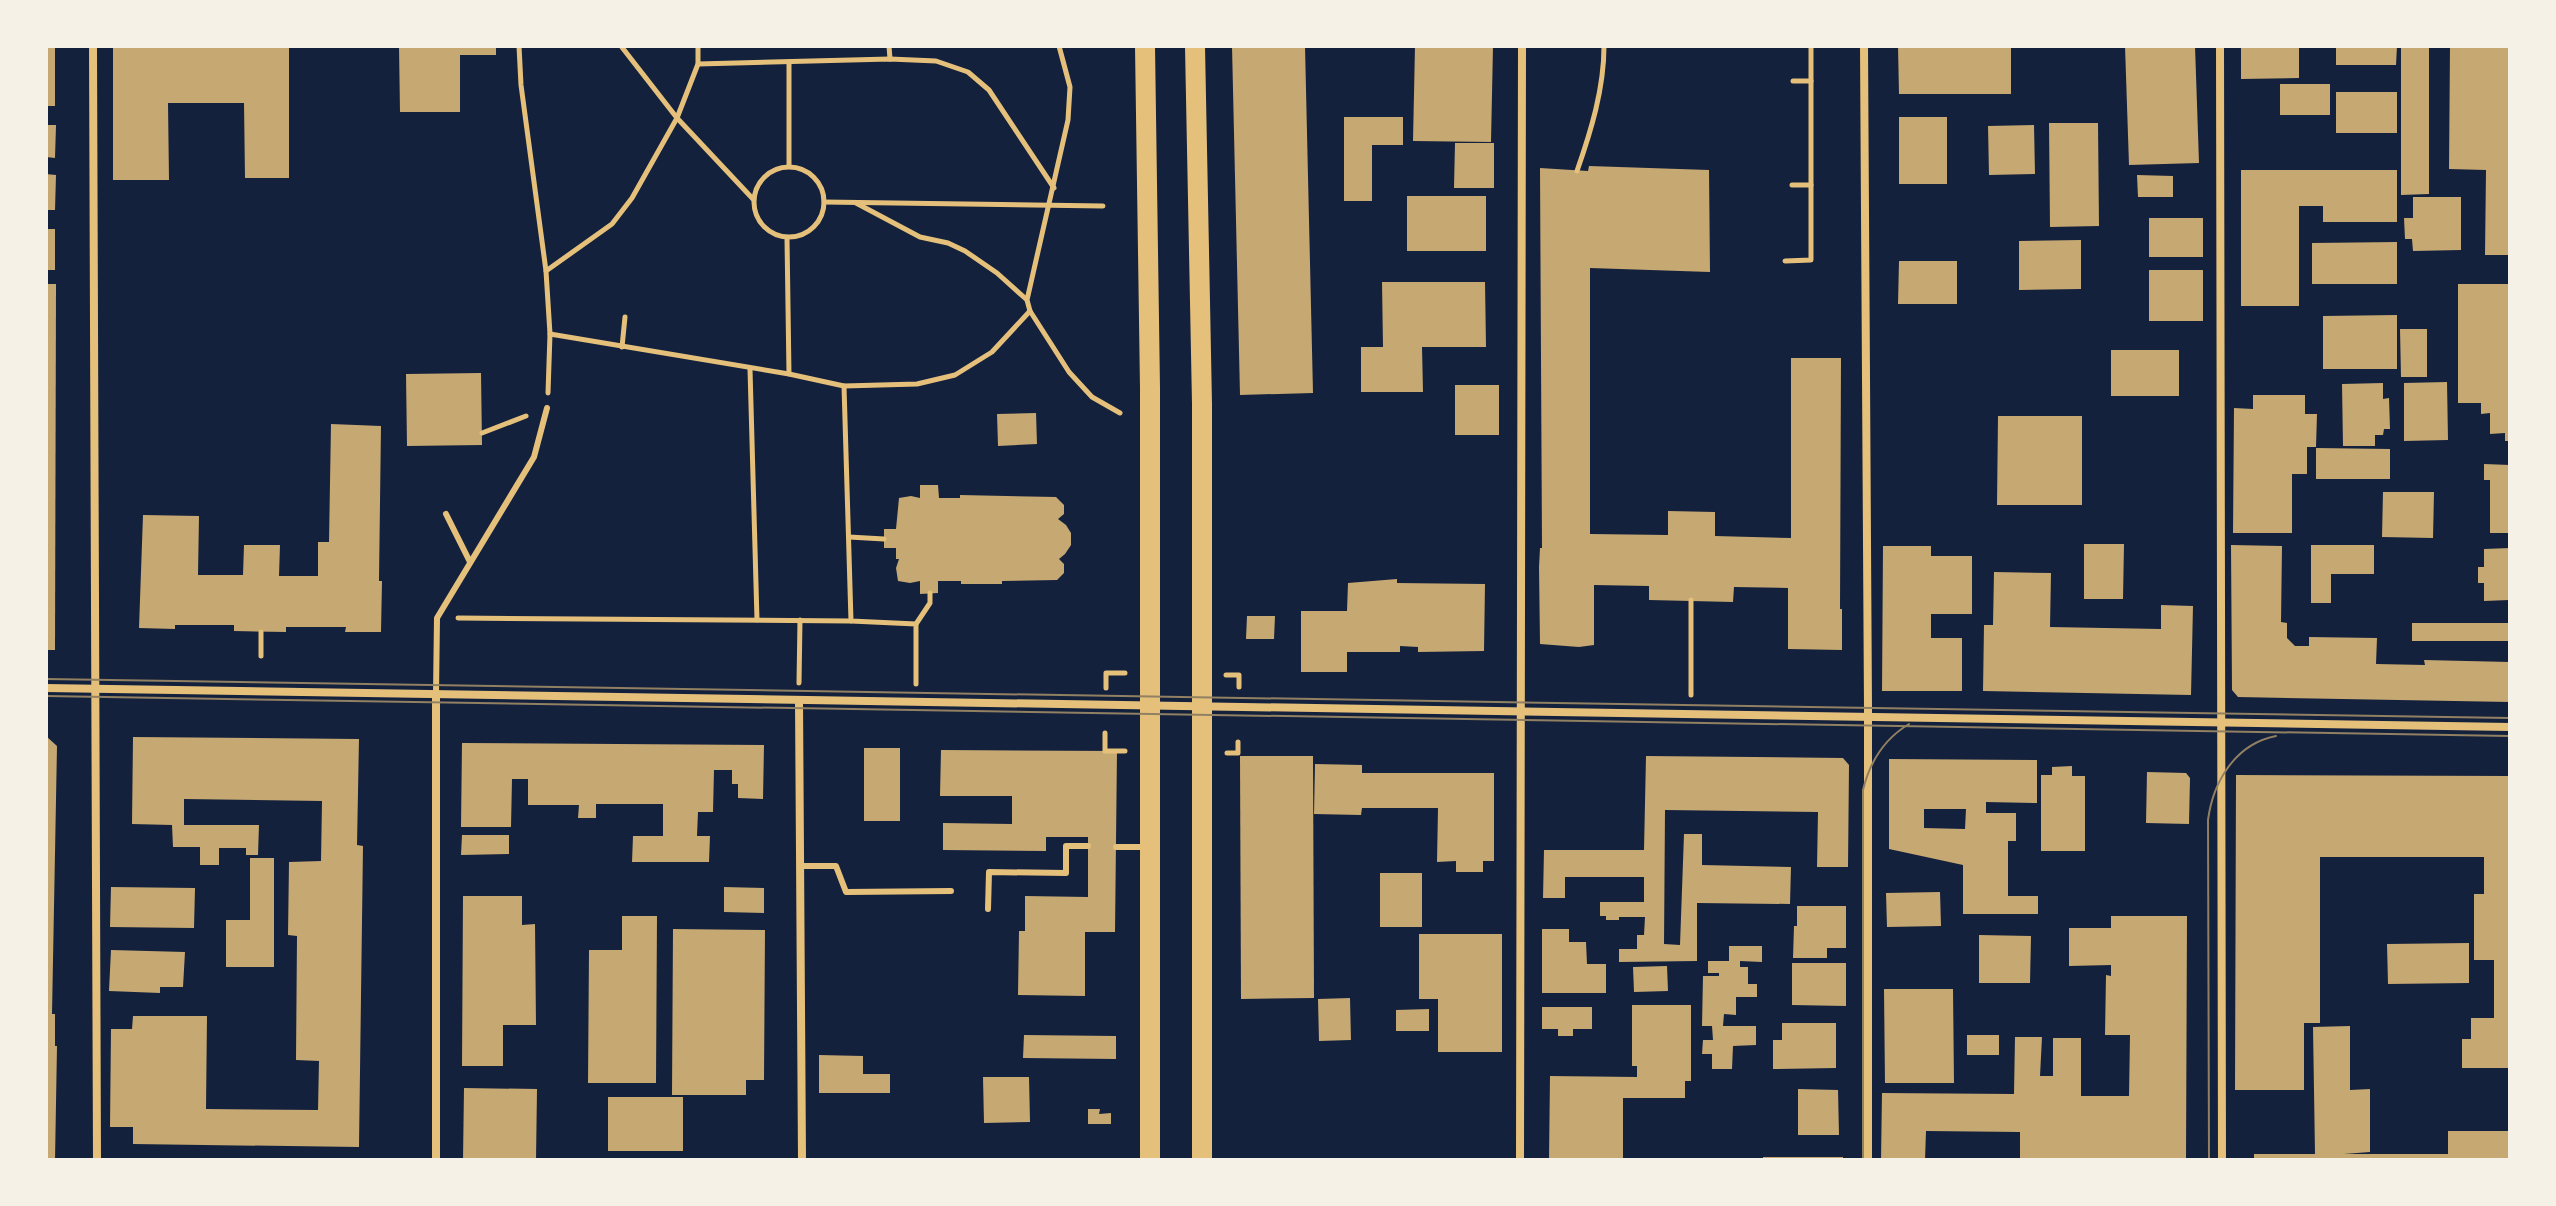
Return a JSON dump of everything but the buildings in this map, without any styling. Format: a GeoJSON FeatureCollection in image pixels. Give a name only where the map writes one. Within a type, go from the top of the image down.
{"type":"FeatureCollection","features":[{"type":"Feature","properties":{"kind":"main road"},"geometry":{"type":"LineString","coordinates":[[1145,46],[1150,388],[1150,1160]]}},
{"type":"Feature","properties":{"kind":"main road"},"geometry":{"type":"LineString","coordinates":[[1195,46],[1202,404],[1202,1160]]}},
{"type":"Feature","properties":{"kind":"street"},"geometry":{"type":"LineString","coordinates":[[93,46],[97,1160]]}},
{"type":"Feature","properties":{"kind":"street"},"geometry":{"type":"LineString","coordinates":[[1520,1160],[1522,46]]}},
{"type":"Feature","properties":{"kind":"street"},"geometry":{"type":"LineString","coordinates":[[1864,46],[1868,1160]]}},
{"type":"Feature","properties":{"kind":"street"},"geometry":{"type":"LineString","coordinates":[[2220,46],[2222,1160]]}},
{"type":"Feature","properties":{"kind":"street"},"geometry":{"type":"LineString","coordinates":[[46,688],[2510,727]]}},
{"type":"Feature","properties":{"kind":"street"},"geometry":{"type":"LineString","coordinates":[[436,694],[436,1160]]}},
{"type":"Feature","properties":{"kind":"street"},"geometry":{"type":"LineString","coordinates":[[799,700],[802,1160]]}},
{"type":"Feature","properties":{"kind":"lane"},"geometry":{"type":"LineString","coordinates":[[436,694],[437,618],[534,457],[547,408]]}},
{"type":"Feature","properties":{"kind":"lane"},"geometry":{"type":"LineString","coordinates":[[446,514],[470,562]]}},
{"type":"Feature","properties":{"kind":"lane"},"geometry":{"type":"LineString","coordinates":[[988,909],[989,872],[1066,873],[1066,846],[1088,846]]}},
{"type":"Feature","properties":{"kind":"lane"},"geometry":{"type":"LineString","coordinates":[[1116,847],[1150,847]]}},
{"type":"Feature","properties":{"kind":"lane"},"geometry":{"type":"LineString","coordinates":[[800,866],[836,866],[846,892],[951,891]]}},
{"type":"Feature","properties":{"kind":"path"},"geometry":{"type":"LineString","coordinates":[[482,433],[547,408],[550,334],[546,271],[521,85],[519,46]]}},
{"type":"Feature","properties":{"kind":"path"},"geometry":{"type":"LineString","coordinates":[[621,46],[677,118],[753,199]]}},
{"type":"Feature","properties":{"kind":"path"},"geometry":{"type":"LineString","coordinates":[[546,271],[612,224],[632,198],[677,118],[698,64],[698,46]]}},
{"type":"Feature","properties":{"kind":"path"},"geometry":{"type":"LineString","coordinates":[[889,46],[890,59]]}},
{"type":"Feature","properties":{"kind":"path"},"geometry":{"type":"LineString","coordinates":[[1059,46],[1070,87],[1068,120],[1027,300],[1030,311],[1069,372],[1092,397],[1120,413]]}},
{"type":"Feature","properties":{"kind":"path"},"geometry":{"type":"LineString","coordinates":[[1577,171],[1598,102],[1604,46]]}},
{"type":"Feature","properties":{"kind":"path"},"geometry":{"type":"LineString","coordinates":[[1785,261],[1811,260],[1811,46]]}},
{"type":"Feature","properties":{"kind":"path"},"geometry":{"type":"LineString","coordinates":[[698,64],[890,59],[936,61],[968,72],[989,90],[1054,188]]}},
{"type":"Feature","properties":{"kind":"path"},"geometry":{"type":"LineString","coordinates":[[789,62],[789,166]]}},
{"type":"Feature","properties":{"kind":"path"},"geometry":{"type":"LineString","coordinates":[[1793,81],[1811,81]]}},
{"type":"Feature","properties":{"kind":"path"},"geometry":{"type":"LineString","coordinates":[[789,166],[814,176],[822,188],[824,202],[822,216],[813,228],[801,236],[787,238],[773,234],[762,225],[754,213],[753,199],[756,186],[764,176],[776,168],[789,166]]}},
{"type":"Feature","properties":{"kind":"path"},"geometry":{"type":"LineString","coordinates":[[1792,185],[1811,185]]}},
{"type":"Feature","properties":{"kind":"path"},"geometry":{"type":"LineString","coordinates":[[824,202],[1103,206]]}},
{"type":"Feature","properties":{"kind":"path"},"geometry":{"type":"LineString","coordinates":[[855,202],[920,237],[948,243],[965,251],[997,273],[1027,300]]}},
{"type":"Feature","properties":{"kind":"path"},"geometry":{"type":"LineString","coordinates":[[787,238],[789,374]]}},
{"type":"Feature","properties":{"kind":"path"},"geometry":{"type":"LineString","coordinates":[[550,334],[844,386],[917,384],[955,375],[992,352],[1030,311]]}},
{"type":"Feature","properties":{"kind":"path"},"geometry":{"type":"LineString","coordinates":[[622,347],[625,317]]}},
{"type":"Feature","properties":{"kind":"path"},"geometry":{"type":"LineString","coordinates":[[750,369],[757,620]]}},
{"type":"Feature","properties":{"kind":"path"},"geometry":{"type":"LineString","coordinates":[[844,386],[851,621]]}},
{"type":"Feature","properties":{"kind":"path"},"geometry":{"type":"LineString","coordinates":[[849,537],[884,539]]}},
{"type":"Feature","properties":{"kind":"path"},"geometry":{"type":"LineString","coordinates":[[916,702],[916,624],[930,603],[930,593]]}},
{"type":"Feature","properties":{"kind":"path"},"geometry":{"type":"LineString","coordinates":[[1691,600],[1691,696]]}},
{"type":"Feature","properties":{"kind":"path"},"geometry":{"type":"LineString","coordinates":[[437,618],[800,620],[916,624]]}},
{"type":"Feature","properties":{"kind":"path"},"geometry":{"type":"LineString","coordinates":[[799,700],[800,620]]}},
{"type":"Feature","properties":{"kind":"path"},"geometry":{"type":"LineString","coordinates":[[261,632],[261,656]]}},
{"type":"Feature","properties":{"kind":"path"},"geometry":{"type":"LineString","coordinates":[[1106,689],[1106,673],[1125,673]]}},
{"type":"Feature","properties":{"kind":"path"},"geometry":{"type":"LineString","coordinates":[[1226,675],[1239,675],[1239,687]]}},
{"type":"Feature","properties":{"kind":"path"},"geometry":{"type":"LineString","coordinates":[[1105,733],[1105,751],[1125,751]]}},
{"type":"Feature","properties":{"kind":"path"},"geometry":{"type":"LineString","coordinates":[[1226,753],[1238,753],[1238,742]]}},
{"type":"Feature","properties":{"kind":"tram line"},"geometry":{"type":"LineString","coordinates":[[46,679],[2510,718]]}},
{"type":"Feature","properties":{"kind":"tram line"},"geometry":{"type":"LineString","coordinates":[[46,696],[2510,736]]}},
{"type":"Feature","properties":{"kind":"tram line"},"geometry":{"type":"LineString","coordinates":[[1863,1160],[1863,790],[1879,752],[1909,724]]}},
{"type":"Feature","properties":{"kind":"tram line"},"geometry":{"type":"LineString","coordinates":[[2209,1160],[2208,820],[2215,792],[2228,767],[2249,747],[2276,736]]}}]}
